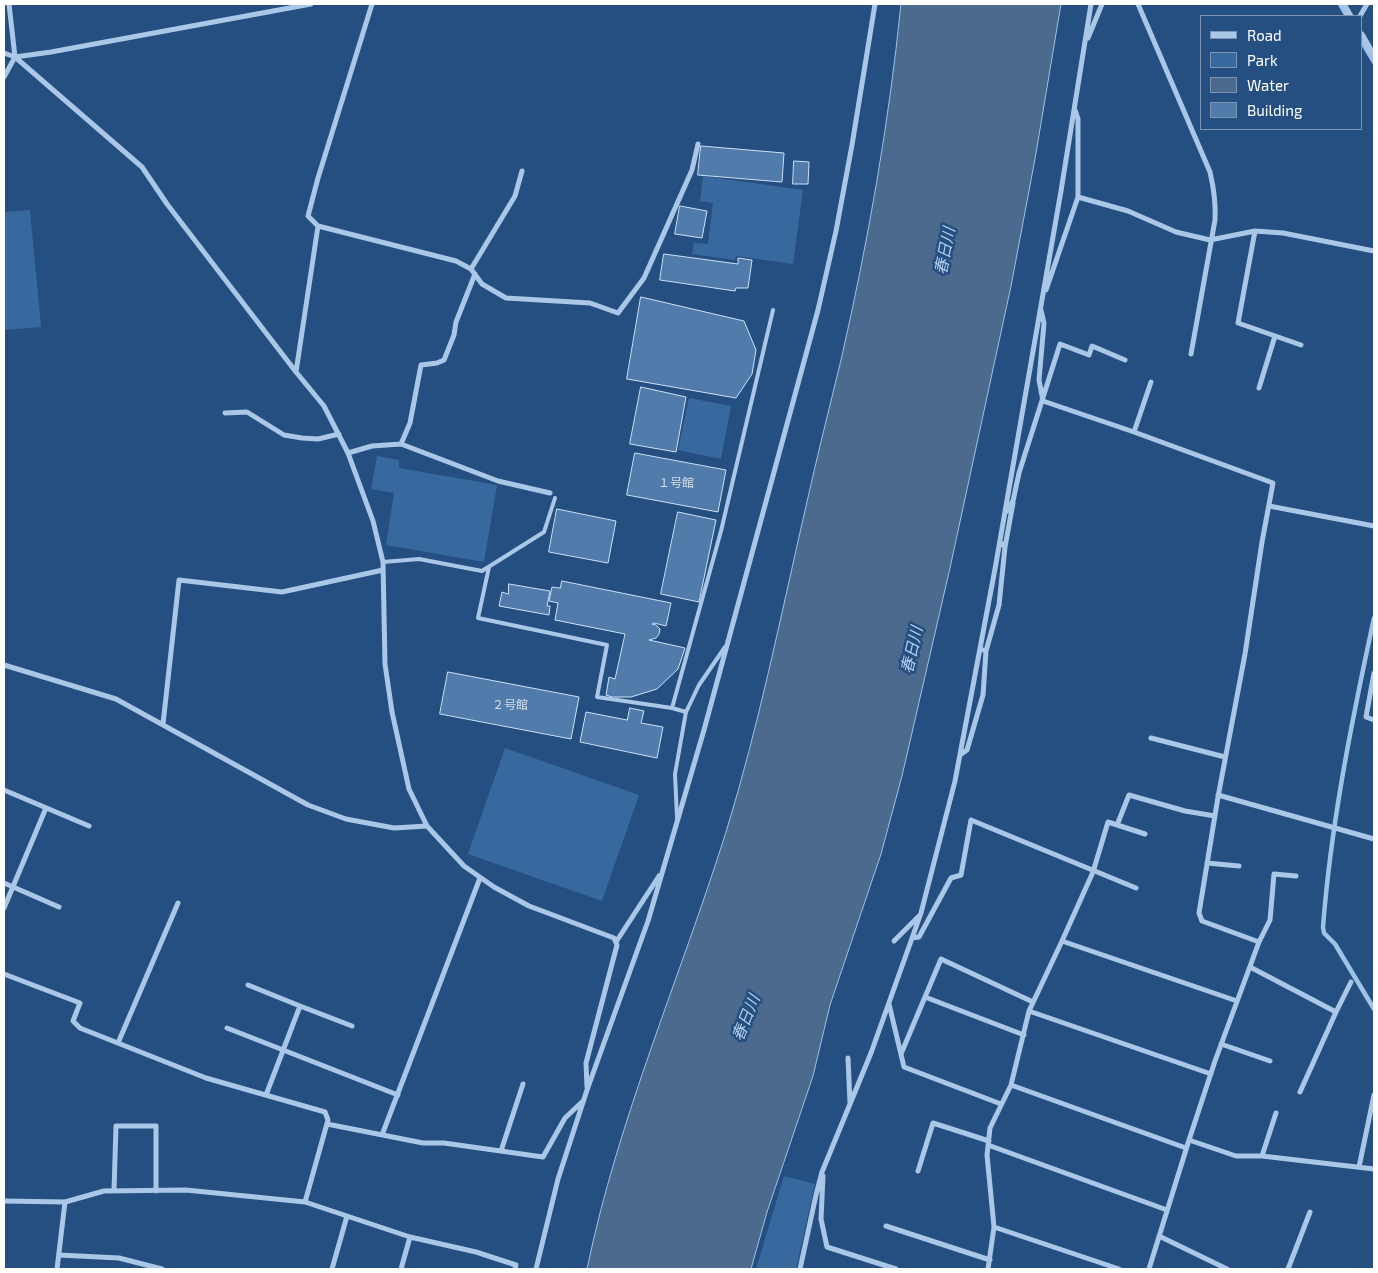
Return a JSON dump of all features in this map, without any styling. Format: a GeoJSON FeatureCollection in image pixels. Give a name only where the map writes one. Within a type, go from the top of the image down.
{"type":"FeatureCollection","features":[{"type":"Feature","properties":{"kind":"street"},"geometry":{"type":"LineString","coordinates":[[4,76],[16,57],[10,4]]}},
{"type":"Feature","properties":{"kind":"street"},"geometry":{"type":"LineString","coordinates":[[16,57],[311,4]]}},
{"type":"Feature","properties":{"kind":"street"},"geometry":{"type":"LineString","coordinates":[[372,4],[308,216],[318,226],[456,261],[471,269],[482,284],[506,298],[590,303],[618,312],[644,278],[692,170],[698,144]]}},
{"type":"Feature","properties":{"kind":"street"},"geometry":{"type":"LineString","coordinates":[[536,1269],[558,1180],[587,1090],[648,921],[663,870],[728,642],[818,310],[836,230],[875,4]]}},
{"type":"Feature","properties":{"kind":"street"},"geometry":{"type":"LineString","coordinates":[[800,1269],[822,1172],[850,1106],[889,1004],[921,913],[944,828],[983,650],[1004,515],[1075,110],[1091,4]]}},
{"type":"Feature","properties":{"kind":"street"},"geometry":{"type":"LineString","coordinates":[[1085,45],[1102,4]]}},
{"type":"Feature","properties":{"kind":"street"},"geometry":{"type":"LineString","coordinates":[[1138,4],[1210,172],[1214,187],[1216,203],[1215,220],[1191,354]]}},
{"type":"Feature","properties":{"kind":"street"},"geometry":{"type":"LineString","coordinates":[[1344,4],[1350,15]]}},
{"type":"Feature","properties":{"kind":"street"},"geometry":{"type":"LineString","coordinates":[[1361,15],[1367,4]]}},
{"type":"Feature","properties":{"kind":"street"},"geometry":{"type":"LineString","coordinates":[[1363,36],[1374,54]]}},
{"type":"Feature","properties":{"kind":"street"},"geometry":{"type":"LineString","coordinates":[[4,53],[16,57],[142,167],[166,204],[324,406],[348,453],[373,521],[383,562],[385,664],[392,712],[409,789],[427,826],[464,866],[494,887],[529,906],[614,938],[616,942],[617,945],[586,1063],[587,1090]]}},
{"type":"Feature","properties":{"kind":"street"},"geometry":{"type":"LineString","coordinates":[[1043,401],[1039,380],[1044,323],[1041,304],[1078,197],[1078,119],[1075,110]]}},
{"type":"Feature","properties":{"kind":"street"},"geometry":{"type":"LineString","coordinates":[[471,269],[515,196],[522,171]]}},
{"type":"Feature","properties":{"kind":"street"},"geometry":{"type":"LineString","coordinates":[[1078,197],[1128,211],[1176,232],[1210,240],[1255,232],[1283,233],[1374,251]]}},
{"type":"Feature","properties":{"kind":"street"},"geometry":{"type":"LineString","coordinates":[[296,372],[318,226]]}},
{"type":"Feature","properties":{"kind":"street"},"geometry":{"type":"LineString","coordinates":[[1255,232],[1238,324],[1301,345]]}},
{"type":"Feature","properties":{"kind":"street"},"geometry":{"type":"LineString","coordinates":[[401,444],[410,423],[421,365],[438,363],[444,360],[454,335],[456,322],[475,274]]}},
{"type":"Feature","properties":{"kind":"street"},"geometry":{"type":"LineString","coordinates":[[1259,388],[1275,336]]}},
{"type":"Feature","properties":{"kind":"street"},"geometry":{"type":"LineString","coordinates":[[960,755],[967,750],[983,695],[983,650],[999,605],[1005,547],[1019,474],[1060,344],[1089,355],[1092,346],[1125,360]]}},
{"type":"Feature","properties":{"kind":"street"},"geometry":{"type":"LineString","coordinates":[[1134,432],[1151,382]]}},
{"type":"Feature","properties":{"kind":"street"},"geometry":{"type":"LineString","coordinates":[[1043,401],[1134,432],[1272,484],[1245,654],[1218,795],[1199,913],[1202,921],[1259,942]]}},
{"type":"Feature","properties":{"kind":"street"},"geometry":{"type":"LineString","coordinates":[[225,413],[247,412],[284,435],[318,438],[339,434]]}},
{"type":"Feature","properties":{"kind":"street"},"geometry":{"type":"LineString","coordinates":[[348,453],[372,446],[401,444],[498,481],[550,493]]}},
{"type":"Feature","properties":{"kind":"street"},"geometry":{"type":"LineString","coordinates":[[1004,515],[1013,501]]}},
{"type":"Feature","properties":{"kind":"street"},"geometry":{"type":"LineString","coordinates":[[1269,506],[1374,526]]}},
{"type":"Feature","properties":{"kind":"street"},"geometry":{"type":"LineString","coordinates":[[1000,542],[1005,547]]}},
{"type":"Feature","properties":{"kind":"street"},"geometry":{"type":"LineString","coordinates":[[163,724],[179,580],[282,592],[383,570]]}},
{"type":"Feature","properties":{"kind":"street"},"geometry":{"type":"LineString","coordinates":[[4,665],[116,699],[308,805],[346,819],[394,828],[427,826]]}},
{"type":"Feature","properties":{"kind":"street"},"geometry":{"type":"LineString","coordinates":[[1374,673],[1366,716],[1374,720]]}},
{"type":"Feature","properties":{"kind":"street"},"geometry":{"type":"LineString","coordinates":[[1151,738],[1225,757]]}},
{"type":"Feature","properties":{"kind":"street"},"geometry":{"type":"LineString","coordinates":[[4,790],[89,826]]}},
{"type":"Feature","properties":{"kind":"street"},"geometry":{"type":"LineString","coordinates":[[1117,825],[1129,795],[1185,811],[1215,816]]}},
{"type":"Feature","properties":{"kind":"street"},"geometry":{"type":"LineString","coordinates":[[1218,795],[1374,839]]}},
{"type":"Feature","properties":{"kind":"street"},"geometry":{"type":"LineString","coordinates":[[4,908],[46,808]]}},
{"type":"Feature","properties":{"kind":"street"},"geometry":{"type":"LineString","coordinates":[[912,938],[919,937],[951,878],[961,875],[971,820],[1093,872],[1136,888]]}},
{"type":"Feature","properties":{"kind":"street"},"geometry":{"type":"LineString","coordinates":[[988,1269],[994,1227],[987,1155],[990,1128],[1011,1085],[1029,1011],[1093,872],[1108,822],[1145,834]]}},
{"type":"Feature","properties":{"kind":"street"},"geometry":{"type":"LineString","coordinates":[[1207,862],[1239,866]]}},
{"type":"Feature","properties":{"kind":"street"},"geometry":{"type":"LineString","coordinates":[[616,942],[663,870]]}},
{"type":"Feature","properties":{"kind":"street"},"geometry":{"type":"LineString","coordinates":[[1148,1269],[1221,1044],[1259,942],[1270,920],[1274,874],[1296,876]]}},
{"type":"Feature","properties":{"kind":"street"},"geometry":{"type":"LineString","coordinates":[[382,1136],[480,878]]}},
{"type":"Feature","properties":{"kind":"street"},"geometry":{"type":"LineString","coordinates":[[4,883],[59,907]]}},
{"type":"Feature","properties":{"kind":"street"},"geometry":{"type":"LineString","coordinates":[[118,1043],[178,903]]}},
{"type":"Feature","properties":{"kind":"street"},"geometry":{"type":"LineString","coordinates":[[894,940],[921,913]]}},
{"type":"Feature","properties":{"kind":"street"},"geometry":{"type":"LineString","coordinates":[[1062,941],[1237,1001]]}},
{"type":"Feature","properties":{"kind":"street"},"geometry":{"type":"LineString","coordinates":[[900,1054],[941,959],[1033,1002]]}},
{"type":"Feature","properties":{"kind":"street"},"geometry":{"type":"LineString","coordinates":[[1250,967],[1336,1012]]}},
{"type":"Feature","properties":{"kind":"street"},"geometry":{"type":"LineString","coordinates":[[4,974],[80,1003],[73,1021],[80,1028],[206,1078],[325,1112],[328,1120],[305,1202]]}},
{"type":"Feature","properties":{"kind":"street"},"geometry":{"type":"LineString","coordinates":[[1300,1092],[1351,982]]}},
{"type":"Feature","properties":{"kind":"street"},"geometry":{"type":"LineString","coordinates":[[248,985],[352,1026]]}},
{"type":"Feature","properties":{"kind":"street"},"geometry":{"type":"LineString","coordinates":[[925,998],[1024,1035]]}},
{"type":"Feature","properties":{"kind":"street"},"geometry":{"type":"LineString","coordinates":[[889,1004],[904,1067],[1002,1104]]}},
{"type":"Feature","properties":{"kind":"street"},"geometry":{"type":"LineString","coordinates":[[266,1095],[300,1006]]}},
{"type":"Feature","properties":{"kind":"street"},"geometry":{"type":"LineString","coordinates":[[1029,1011],[1211,1074]]}},
{"type":"Feature","properties":{"kind":"street"},"geometry":{"type":"LineString","coordinates":[[227,1028],[398,1094]]}},
{"type":"Feature","properties":{"kind":"street"},"geometry":{"type":"LineString","coordinates":[[1221,1044],[1270,1061]]}},
{"type":"Feature","properties":{"kind":"street"},"geometry":{"type":"LineString","coordinates":[[848,1058],[850,1106]]}},
{"type":"Feature","properties":{"kind":"street"},"geometry":{"type":"LineString","coordinates":[[501,1151],[524,1084]]}},
{"type":"Feature","properties":{"kind":"street"},"geometry":{"type":"LineString","coordinates":[[1011,1085],[1186,1148]]}},
{"type":"Feature","properties":{"kind":"street"},"geometry":{"type":"LineString","coordinates":[[1359,1167],[1374,1095]]}},
{"type":"Feature","properties":{"kind":"street"},"geometry":{"type":"LineString","coordinates":[[326,1124],[382,1136],[543,1157],[565,1118],[584,1101]]}},
{"type":"Feature","properties":{"kind":"street"},"geometry":{"type":"LineString","coordinates":[[1262,1156],[1276,1114]]}},
{"type":"Feature","properties":{"kind":"street"},"geometry":{"type":"LineString","coordinates":[[918,1171],[934,1123],[1167,1210]]}},
{"type":"Feature","properties":{"kind":"street"},"geometry":{"type":"LineString","coordinates":[[114,1191],[116,1126],[156,1126],[156,1191]]}},
{"type":"Feature","properties":{"kind":"street"},"geometry":{"type":"LineString","coordinates":[[1189,1140],[1236,1156],[1262,1156],[1374,1169]]}},
{"type":"Feature","properties":{"kind":"street"},"geometry":{"type":"LineString","coordinates":[[822,1172],[821,1219],[827,1247],[896,1269]]}},
{"type":"Feature","properties":{"kind":"street"},"geometry":{"type":"LineString","coordinates":[[4,1201],[65,1202],[114,1191],[186,1190],[305,1202],[410,1238],[476,1252],[516,1265],[515,1269]]}},
{"type":"Feature","properties":{"kind":"street"},"geometry":{"type":"LineString","coordinates":[[57,1269],[65,1202]]}},
{"type":"Feature","properties":{"kind":"street"},"geometry":{"type":"LineString","coordinates":[[1288,1269],[1310,1212]]}},
{"type":"Feature","properties":{"kind":"street"},"geometry":{"type":"LineString","coordinates":[[332,1269],[347,1216]]}},
{"type":"Feature","properties":{"kind":"street"},"geometry":{"type":"LineString","coordinates":[[886,1226],[990,1260]]}},
{"type":"Feature","properties":{"kind":"street"},"geometry":{"type":"LineString","coordinates":[[994,1227],[1119,1269]]}},
{"type":"Feature","properties":{"kind":"street"},"geometry":{"type":"LineString","coordinates":[[1159,1236],[1227,1269]]}},
{"type":"Feature","properties":{"kind":"street"},"geometry":{"type":"LineString","coordinates":[[401,1269],[410,1238]]}},
{"type":"Feature","properties":{"kind":"street"},"geometry":{"type":"LineString","coordinates":[[59,1255],[119,1258],[162,1269]]}},
{"type":"Feature","properties":{"kind":"lane"},"geometry":{"type":"LineString","coordinates":[[672,708],[721,531],[774,310]]}},
{"type":"Feature","properties":{"kind":"lane"},"geometry":{"type":"LineString","coordinates":[[383,562],[419,559],[482,571],[544,532],[555,498]]}},
{"type":"Feature","properties":{"kind":"lane"},"geometry":{"type":"LineString","coordinates":[[489,567],[478,618],[607,645],[597,697],[672,708],[686,712]]}},
{"type":"Feature","properties":{"kind":"lane"},"geometry":{"type":"LineString","coordinates":[[677,822],[675,774],[686,712],[698,684],[728,642]]}},
{"type":"Feature","properties":{"kind":"green space"},"geometry":{"type":"Polygon","coordinates":[[[703,176],[803,190],[793,264],[736,256],[735,260],[692,254],[694,243],[708,244],[713,203],[700,201],[703,176]]]}},
{"type":"Feature","properties":{"kind":"green space"},"geometry":{"type":"Polygon","coordinates":[[[30,210],[41,327],[4,330],[4,212],[30,210]]]}},
{"type":"Feature","properties":{"kind":"green space"},"geometry":{"type":"Polygon","coordinates":[[[689,398],[731,406],[721,459],[678,450],[689,398]]]}},
{"type":"Feature","properties":{"kind":"green space"},"geometry":{"type":"Polygon","coordinates":[[[377,456],[399,460],[399,468],[497,485],[484,562],[386,545],[394,493],[371,489],[377,456]]]}},
{"type":"Feature","properties":{"kind":"green space"},"geometry":{"type":"Polygon","coordinates":[[[505,748],[639,795],[602,901],[468,854],[505,748]]]}},
{"type":"Feature","properties":{"kind":"green space"},"geometry":{"type":"Polygon","coordinates":[[[784,1176],[815,1184],[796,1269],[756,1269],[784,1176]]]}},
{"type":"Feature","properties":{"kind":"water","name":"春日川"},"geometry":{"type":"Polygon","coordinates":[[[901,4],[1061,4],[1011,286],[950,568],[902,776],[881,854],[830,1005],[813,1076],[767,1212],[751,1269],[587,1269],[615,1158],[632,1103],[726,832],[759,711],[860,271],[884,138],[901,4]]]}},
{"type":"Feature","properties":{"kind":"building"},"geometry":{"type":"Polygon","coordinates":[[[701,146],[784,153],[782,182],[698,175],[701,146]]]}},
{"type":"Feature","properties":{"kind":"building"},"geometry":{"type":"Polygon","coordinates":[[[794,161],[809,162],[808,184],[793,184],[794,161]]]}},
{"type":"Feature","properties":{"kind":"building"},"geometry":{"type":"Polygon","coordinates":[[[680,206],[707,211],[702,238],[675,234],[680,206]]]}},
{"type":"Feature","properties":{"kind":"building"},"geometry":{"type":"Polygon","coordinates":[[[664,254],[738,264],[738,258],[752,260],[748,288],[736,288],[735,291],[660,280],[664,254]]]}},
{"type":"Feature","properties":{"kind":"building"},"geometry":{"type":"Polygon","coordinates":[[[641,297],[744,321],[756,350],[752,374],[736,398],[627,379],[641,297]]]}},
{"type":"Feature","properties":{"kind":"building"},"geometry":{"type":"Polygon","coordinates":[[[641,387],[686,397],[676,452],[630,444],[641,387]]]}},
{"type":"Feature","properties":{"kind":"building"},"geometry":{"type":"Polygon","coordinates":[[[635,453],[726,470],[718,512],[627,495],[635,453]]]}},
{"type":"Feature","properties":{"kind":"building"},"geometry":{"type":"Polygon","coordinates":[[[557,509],[616,521],[608,563],[549,552],[557,509]]]}},
{"type":"Feature","properties":{"kind":"building"},"geometry":{"type":"Polygon","coordinates":[[[678,512],[716,520],[699,602],[661,594],[678,512]]]}},
{"type":"Feature","properties":{"kind":"building"},"geometry":{"type":"Polygon","coordinates":[[[562,581],[671,603],[666,626],[652,624],[660,629],[656,638],[649,640],[685,648],[678,669],[657,689],[631,697],[612,697],[606,695],[609,677],[615,679],[625,634],[555,620],[558,603],[549,601],[552,587],[560,588],[562,581]]]}},
{"type":"Feature","properties":{"kind":"building"},"geometry":{"type":"Polygon","coordinates":[[[509,584],[550,591],[547,606],[550,606],[549,615],[499,606],[502,592],[508,594],[509,584]]]}},
{"type":"Feature","properties":{"kind":"building"},"geometry":{"type":"Polygon","coordinates":[[[448,672],[579,697],[571,739],[440,714],[448,672]]]}},
{"type":"Feature","properties":{"kind":"building"},"geometry":{"type":"Polygon","coordinates":[[[630,708],[644,711],[641,723],[663,727],[657,758],[580,742],[586,712],[627,720],[630,708]]]}},
{"type":"Feature","properties":{"kind":"waterway"},"geometry":{"type":"LineString","coordinates":[[1340,4],[1346,15]]}},
{"type":"Feature","properties":{"kind":"waterway"},"geometry":{"type":"LineString","coordinates":[[1363,44],[1374,62]]}},
{"type":"Feature","properties":{"kind":"waterway"},"geometry":{"type":"LineString","coordinates":[[1374,618],[1350,733],[1337,810],[1323,927],[1324,933],[1335,944],[1374,1009]]}}]}
